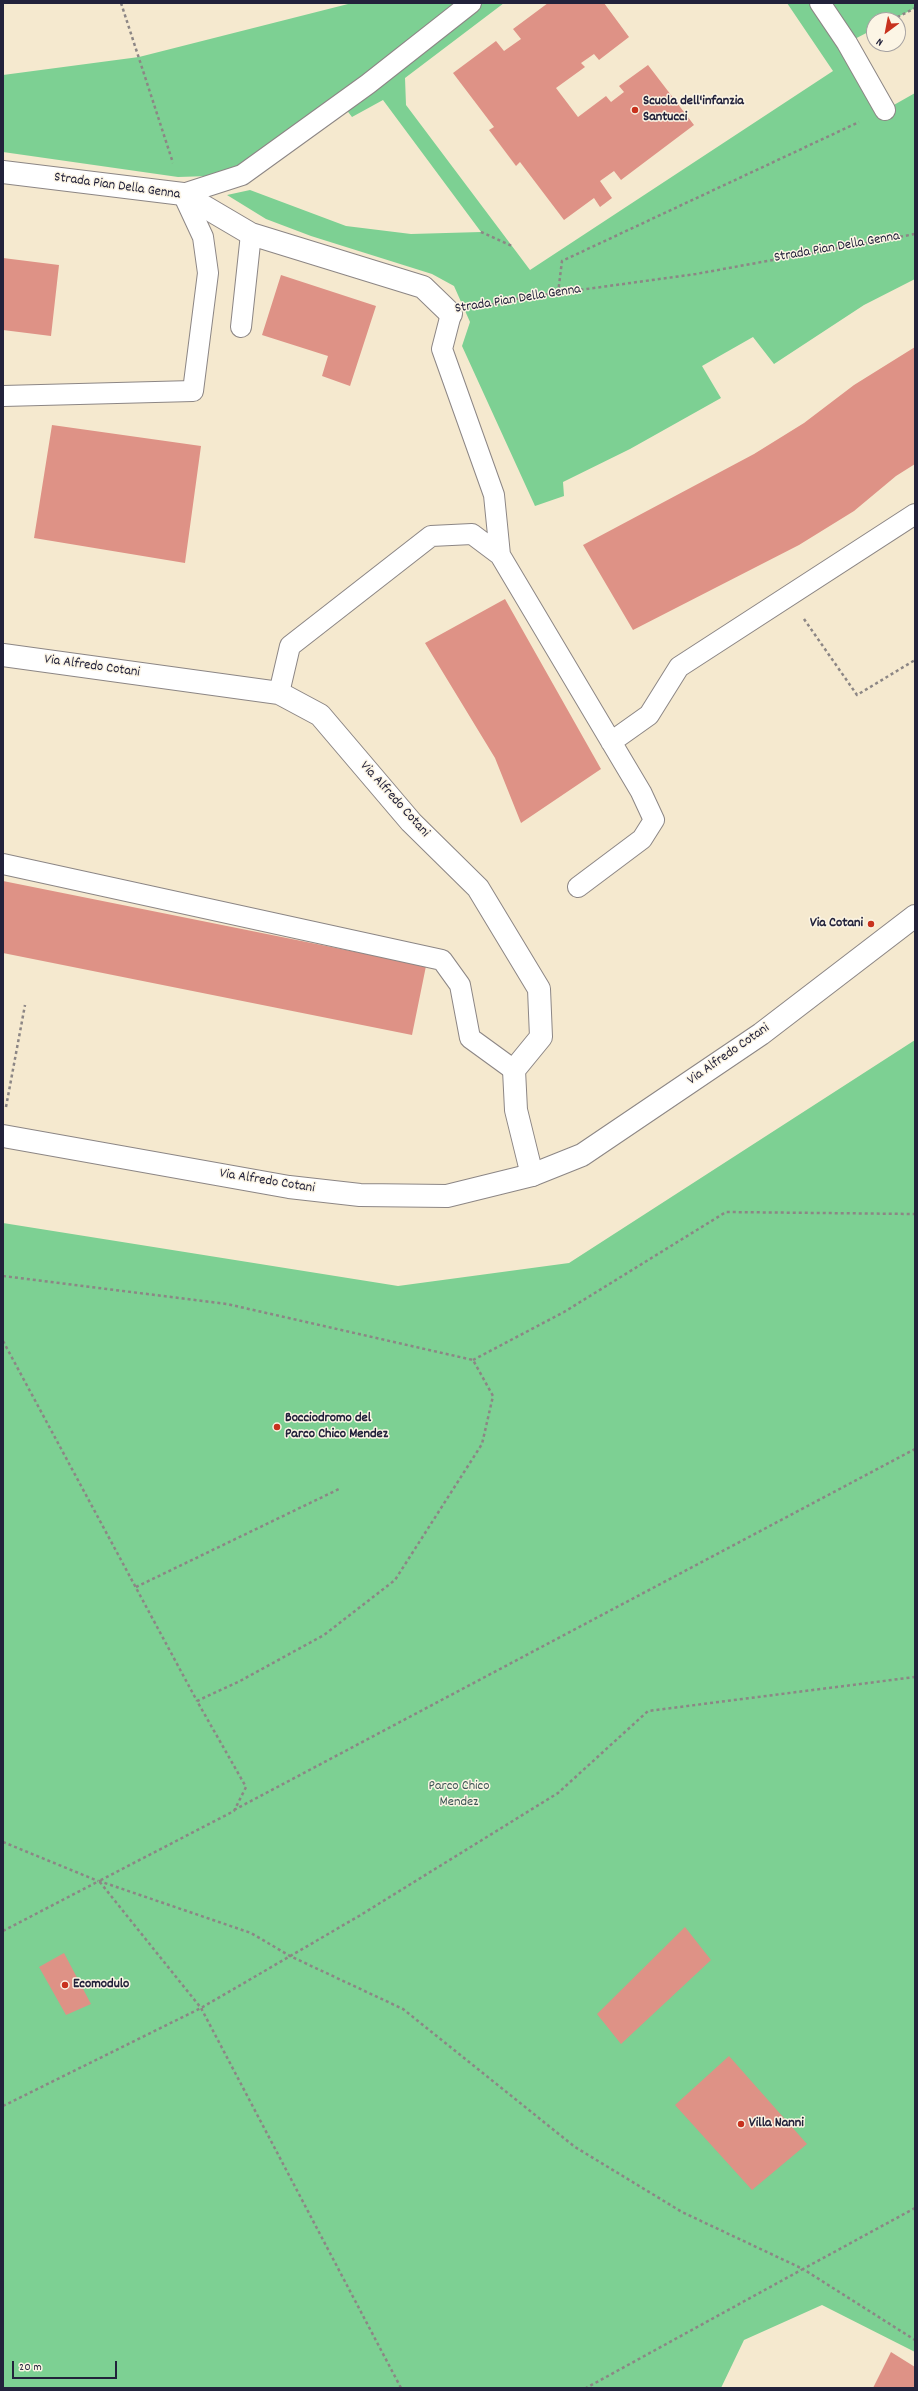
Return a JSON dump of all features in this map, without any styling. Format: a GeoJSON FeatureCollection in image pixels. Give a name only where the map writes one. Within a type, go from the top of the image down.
{"type":"FeatureCollection","features":[{"type":"Feature","properties":{"kind":"street","name":"Strada Pian Della Genna"},"geometry":{"type":"LineString","coordinates":[[3,172],[183,194],[251,234],[423,287],[451,314]]}},
{"type":"Feature","properties":{"kind":"street","name":"Via Alfredo Cotani"},"geometry":{"type":"LineString","coordinates":[[3,654],[279,693],[320,715],[411,822],[478,888],[540,989],[541,1037],[514,1070]]}},
{"type":"Feature","properties":{"kind":"street","name":"Via Alfredo Cotani"},"geometry":{"type":"LineString","coordinates":[[3,1136],[290,1187],[360,1195],[447,1196],[532,1175],[582,1155],[761,1034],[915,916]]}},
{"type":"Feature","properties":{"kind":"street"},"geometry":{"type":"LineString","coordinates":[[514,1070],[516,1110],[532,1175]]}},
{"type":"Feature","properties":{"kind":"lane"},"geometry":{"type":"LineString","coordinates":[[3,396],[193,391],[208,272],[203,237],[183,194],[242,175],[363,88],[471,3]]}},
{"type":"Feature","properties":{"kind":"lane"},"geometry":{"type":"LineString","coordinates":[[820,3],[847,43],[885,110]]}},
{"type":"Feature","properties":{"kind":"lane"},"geometry":{"type":"LineString","coordinates":[[241,327],[251,234]]}},
{"type":"Feature","properties":{"kind":"lane"},"geometry":{"type":"LineString","coordinates":[[451,314],[442,349],[494,495],[500,556]]}},
{"type":"Feature","properties":{"kind":"lane"},"geometry":{"type":"LineString","coordinates":[[611,742],[649,715],[679,667],[915,514]]}},
{"type":"Feature","properties":{"kind":"lane"},"geometry":{"type":"LineString","coordinates":[[279,693],[290,646],[431,536],[472,534],[500,556],[641,792],[654,820],[642,839],[578,887]]}},
{"type":"Feature","properties":{"kind":"lane"},"geometry":{"type":"LineString","coordinates":[[3,864],[442,960],[460,985],[470,1038],[514,1070]]}},
{"type":"Feature","properties":{"kind":"path"},"geometry":{"type":"LineString","coordinates":[[121,3],[183,194]]}},
{"type":"Feature","properties":{"kind":"path"},"geometry":{"type":"LineString","coordinates":[[906,13],[915,8]]}},
{"type":"Feature","properties":{"kind":"path"},"geometry":{"type":"LineString","coordinates":[[558,293],[562,261],[885,110]]}},
{"type":"Feature","properties":{"kind":"path"},"geometry":{"type":"LineString","coordinates":[[481,232],[512,246]]}},
{"type":"Feature","properties":{"kind":"path","name":"Strada Pian Della Genna"},"geometry":{"type":"LineString","coordinates":[[451,314],[521,298],[696,274],[915,234]]}},
{"type":"Feature","properties":{"kind":"path"},"geometry":{"type":"LineString","coordinates":[[788,596],[857,695],[915,660]]}},
{"type":"Feature","properties":{"kind":"path"},"geometry":{"type":"LineString","coordinates":[[6,1108],[26,1005]]}},
{"type":"Feature","properties":{"kind":"path"},"geometry":{"type":"LineString","coordinates":[[3,1276],[227,1304],[473,1360],[564,1312],[726,1212],[915,1214]]}},
{"type":"Feature","properties":{"kind":"path"},"geometry":{"type":"LineString","coordinates":[[3,1341],[197,1701],[246,1787],[234,1811]]}},
{"type":"Feature","properties":{"kind":"path"},"geometry":{"type":"LineString","coordinates":[[197,1701],[240,1681],[324,1636],[395,1580],[482,1444],[493,1396],[473,1360]]}},
{"type":"Feature","properties":{"kind":"path"},"geometry":{"type":"LineString","coordinates":[[3,1931],[234,1811],[915,1449]]}},
{"type":"Feature","properties":{"kind":"path"},"geometry":{"type":"LineString","coordinates":[[136,1587],[339,1489]]}},
{"type":"Feature","properties":{"kind":"path"},"geometry":{"type":"LineString","coordinates":[[3,2106],[201,2008],[290,1956],[558,1793],[648,1712],[915,1676]]}},
{"type":"Feature","properties":{"kind":"path"},"geometry":{"type":"LineString","coordinates":[[3,1842],[98,1881],[251,1933],[290,1956],[403,2009],[575,2147],[682,2212],[803,2268],[915,2340]]}},
{"type":"Feature","properties":{"kind":"path"},"geometry":{"type":"LineString","coordinates":[[98,1881],[201,2008],[401,2388]]}},
{"type":"Feature","properties":{"kind":"path"},"geometry":{"type":"LineString","coordinates":[[586,2388],[915,2208]]}},
{"type":"Feature","properties":{"kind":"green space"},"geometry":{"type":"Polygon","coordinates":[[[352,3],[504,3],[405,78],[406,105],[530,270],[833,71],[787,3],[915,3],[915,8],[906,13],[866,12],[866,33],[847,43],[885,110],[915,93],[915,279],[864,305],[774,364],[753,337],[702,366],[721,398],[630,449],[563,482],[564,496],[535,506],[462,346],[470,322],[454,286],[432,274],[311,236],[266,219],[227,195],[250,190],[346,226],[411,234],[481,232],[383,100],[352,117],[342,104],[242,175],[178,177],[3,152],[3,75],[139,57],[352,3]]]}},
{"type":"Feature","properties":{"kind":"green space","name":"Parco Chico Mendez"},"geometry":{"type":"Polygon","coordinates":[[[915,1040],[915,2352],[822,2305],[744,2340],[721,2388],[3,2388],[3,1223],[398,1286],[569,1263],[915,1040]]]}},
{"type":"Feature","properties":{"kind":"building","name":"Scuola dell'infanzia Santucci"},"geometry":{"type":"Polygon","coordinates":[[[548,3],[604,3],[629,37],[599,60],[594,54],[581,63],[585,67],[556,88],[578,117],[606,96],[611,102],[624,92],[619,86],[648,65],[694,125],[621,180],[614,171],[600,181],[612,198],[600,207],[594,198],[564,220],[520,162],[516,166],[489,130],[494,127],[453,73],[496,41],[504,51],[521,39],[513,29],[548,3]]]}},
{"type":"Feature","properties":{"kind":"building"},"geometry":{"type":"Polygon","coordinates":[[[3,258],[59,265],[51,336],[3,330],[3,258]]]}},
{"type":"Feature","properties":{"kind":"building"},"geometry":{"type":"Polygon","coordinates":[[[281,275],[376,306],[350,386],[322,376],[328,356],[262,335],[281,275]]]}},
{"type":"Feature","properties":{"kind":"building"},"geometry":{"type":"Polygon","coordinates":[[[915,347],[915,464],[896,476],[854,511],[799,545],[633,630],[583,545],[754,454],[804,423],[854,385],[915,347]]]}},
{"type":"Feature","properties":{"kind":"building"},"geometry":{"type":"Polygon","coordinates":[[[52,425],[201,446],[185,563],[34,538],[52,425]]]}},
{"type":"Feature","properties":{"kind":"building"},"geometry":{"type":"Polygon","coordinates":[[[505,599],[601,769],[521,823],[495,758],[425,643],[505,599]]]}},
{"type":"Feature","properties":{"kind":"building"},"geometry":{"type":"Polygon","coordinates":[[[3,881],[426,966],[412,1035],[3,953],[3,881]]]}},
{"type":"Feature","properties":{"kind":"building"},"geometry":{"type":"Polygon","coordinates":[[[685,1927],[711,1960],[621,2044],[597,2014],[685,1927]]]}},
{"type":"Feature","properties":{"kind":"building","name":"Ecomodulo"},"geometry":{"type":"Polygon","coordinates":[[[64,1953],[91,2004],[66,2015],[39,1967],[64,1953]]]}},
{"type":"Feature","properties":{"kind":"building","name":"Villa Nanni"},"geometry":{"type":"Polygon","coordinates":[[[729,2056],[807,2144],[752,2190],[675,2105],[729,2056]]]}},
{"type":"Feature","properties":{"kind":"building"},"geometry":{"type":"Polygon","coordinates":[[[891,2352],[915,2367],[915,2388],[873,2388],[891,2352]]]}},
{"type":"Feature","properties":{"kind":"place","name":"Scuola dell'infanzia Santucci"},"geometry":{"type":"Point","coordinates":[635,110]}},
{"type":"Feature","properties":{"kind":"place","name":"Via Cotani"},"geometry":{"type":"Point","coordinates":[871,924]}},
{"type":"Feature","properties":{"kind":"place","name":"Bocciodromo del Parco Chico Mendez"},"geometry":{"type":"Point","coordinates":[277,1427]}},
{"type":"Feature","properties":{"kind":"place","name":"Ecomodulo"},"geometry":{"type":"Point","coordinates":[65,1985]}},
{"type":"Feature","properties":{"kind":"place","name":"Villa Nanni"},"geometry":{"type":"Point","coordinates":[741,2124]}}]}
